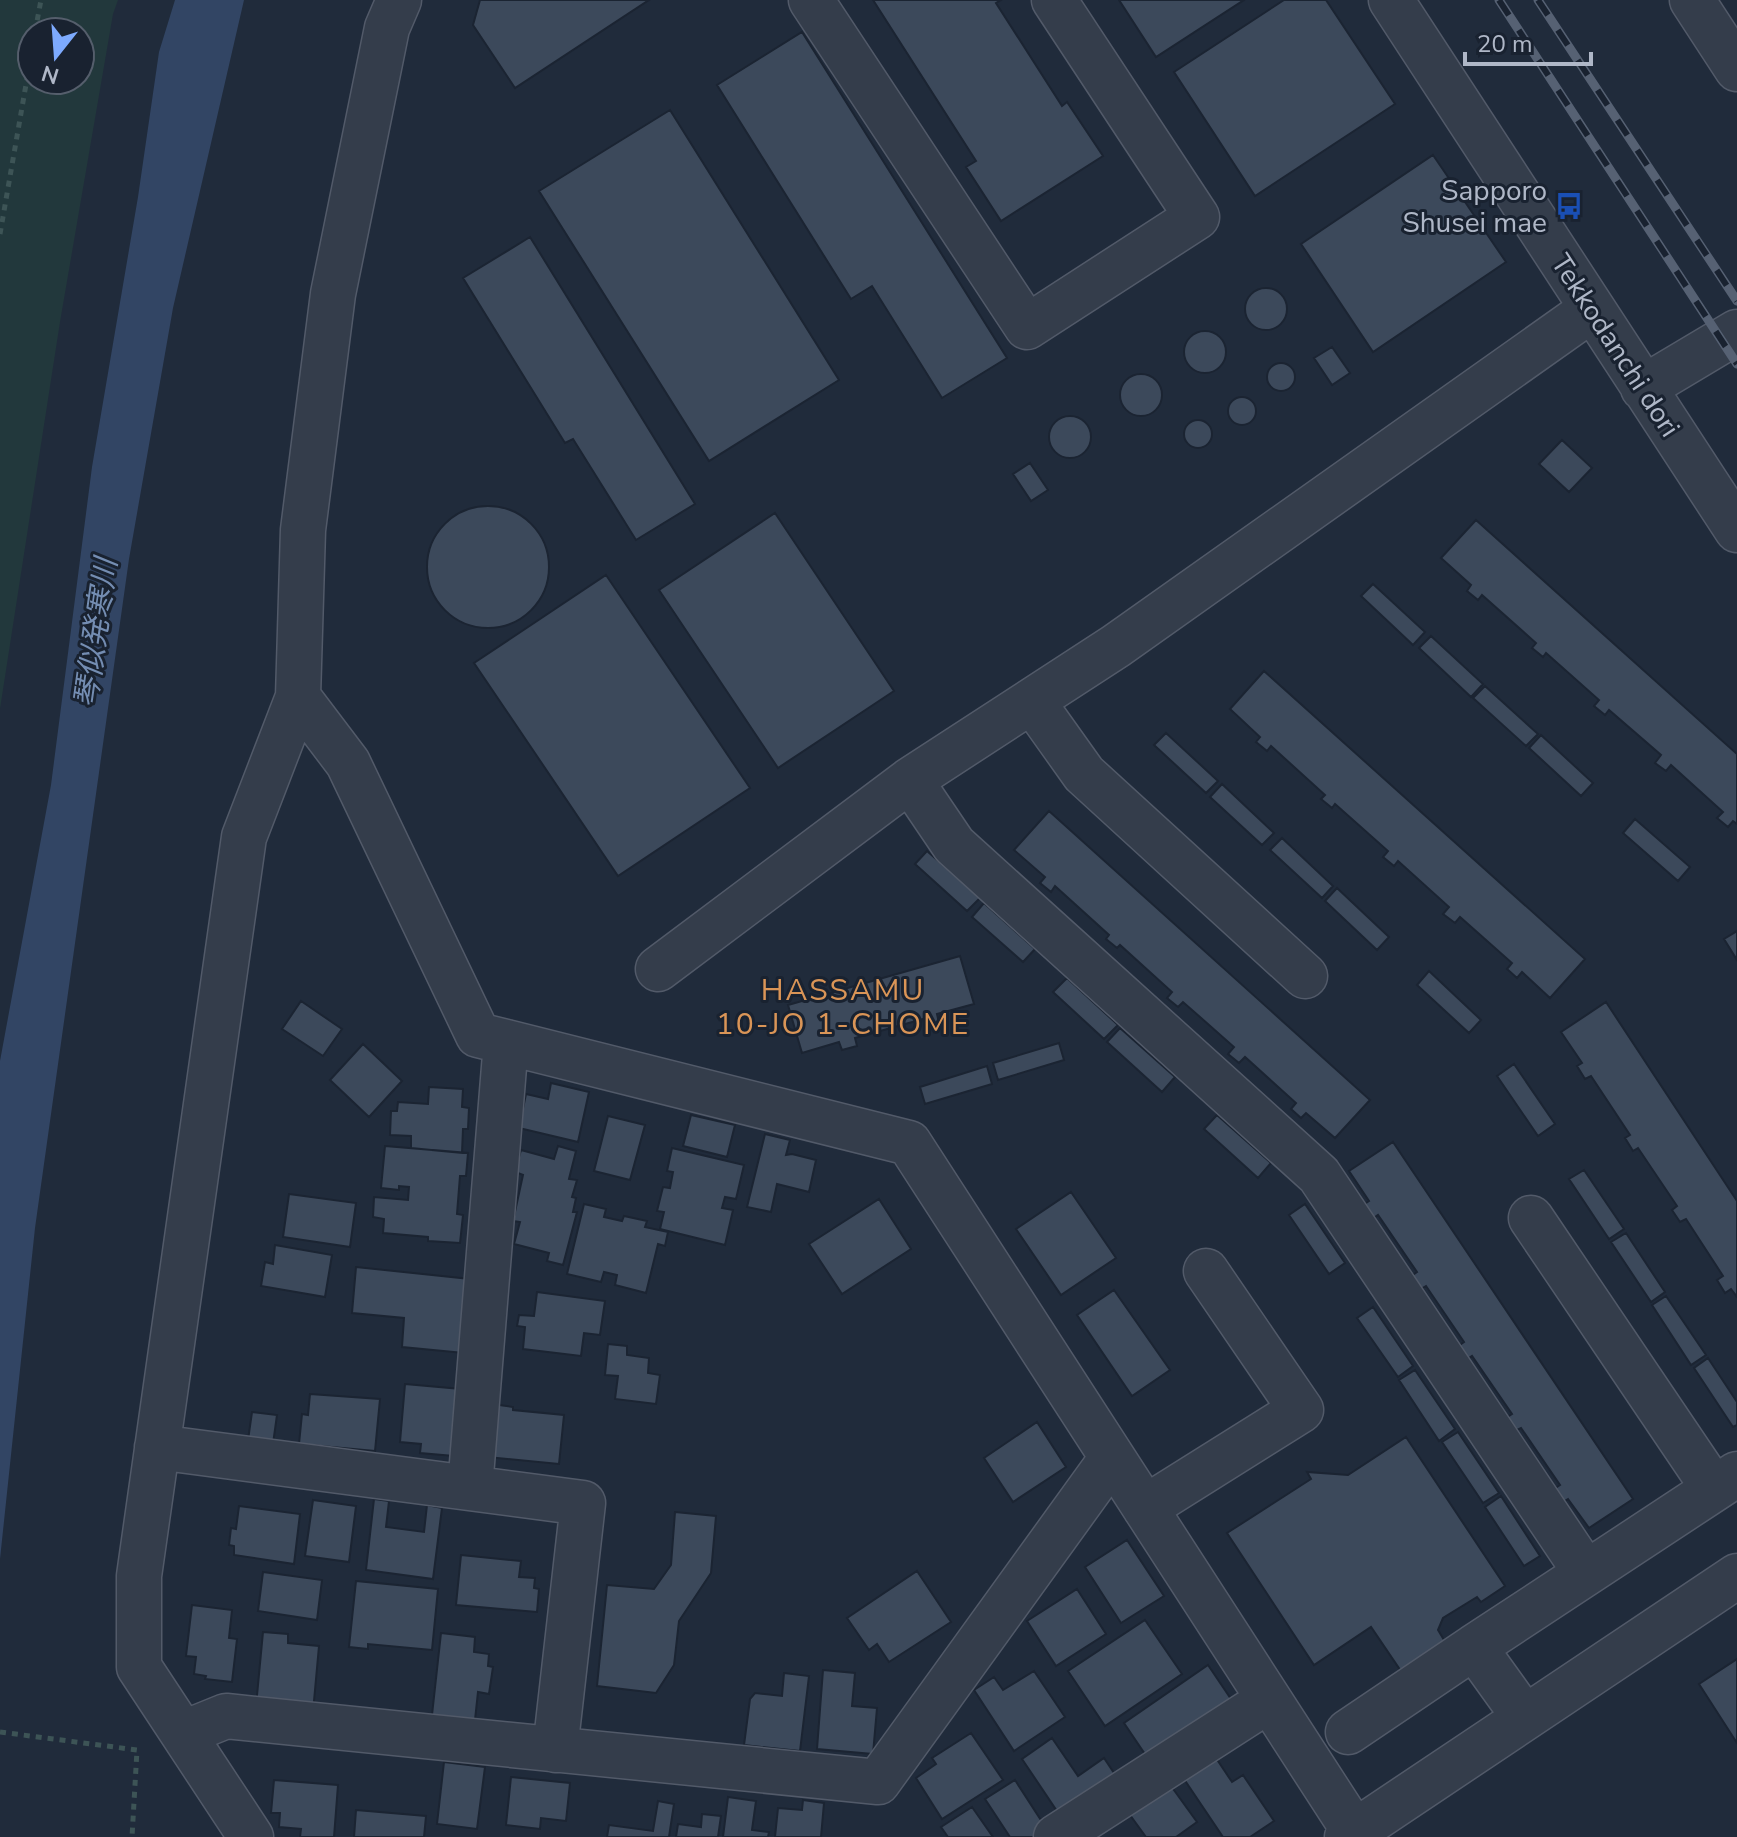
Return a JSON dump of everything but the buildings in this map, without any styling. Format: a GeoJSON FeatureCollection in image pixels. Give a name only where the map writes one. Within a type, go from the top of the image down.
{"type":"FeatureCollection","features":[{"type":"Feature","properties":{"kind":"street"},"geometry":{"type":"LineString","coordinates":[[251,1837],[139,1667],[139,1576],[244,837],[298,697],[303,530],[333,294],[387,28],[399,0]]}},
{"type":"Feature","properties":{"kind":"street"},"geometry":{"type":"LineString","coordinates":[[811,0],[1027,327],[1197,217],[1054,0]]}},
{"type":"Feature","properties":{"kind":"street","name":"Tekkodanchi dori"},"geometry":{"type":"LineString","coordinates":[[1391,0],[1737,530]]}},
{"type":"Feature","properties":{"kind":"street"},"geometry":{"type":"LineString","coordinates":[[1692,0],[1737,69]]}},
{"type":"Feature","properties":{"kind":"street"},"geometry":{"type":"LineString","coordinates":[[658,969],[910,780],[1116,646],[1592,309]]}},
{"type":"Feature","properties":{"kind":"street"},"geometry":{"type":"LineString","coordinates":[[1643,388],[1737,332]]}},
{"type":"Feature","properties":{"kind":"street"},"geometry":{"type":"LineString","coordinates":[[298,697],[348,763],[478,1035],[909,1143],[1353,1835],[1737,1576]]}},
{"type":"Feature","properties":{"kind":"street"},"geometry":{"type":"LineString","coordinates":[[1032,701],[1084,774],[1305,976]]}},
{"type":"Feature","properties":{"kind":"street"},"geometry":{"type":"LineString","coordinates":[[910,780],[954,845],[1319,1175],[1586,1573]]}},
{"type":"Feature","properties":{"kind":"street"},"geometry":{"type":"LineString","coordinates":[[470,1488],[506,1042]]}},
{"type":"Feature","properties":{"kind":"street"},"geometry":{"type":"LineString","coordinates":[[1348,1732],[1726,1481],[1531,1218]]}},
{"type":"Feature","properties":{"kind":"street"},"geometry":{"type":"LineString","coordinates":[[1145,1508],[1301,1410],[1206,1271]]}},
{"type":"Feature","properties":{"kind":"street"},"geometry":{"type":"LineString","coordinates":[[157,1447],[583,1503],[555,1750]]}},
{"type":"Feature","properties":{"kind":"street"},"geometry":{"type":"LineString","coordinates":[[184,1733],[226,1716],[878,1782],[1112,1458]]}},
{"type":"Feature","properties":{"kind":"street"},"geometry":{"type":"LineString","coordinates":[[1474,1647],[1525,1718]]}},
{"type":"Feature","properties":{"kind":"street"},"geometry":{"type":"LineString","coordinates":[[1056,1837],[1269,1700]]}},
{"type":"Feature","properties":{"kind":"path"},"geometry":{"type":"LineString","coordinates":[[0,234],[24,96]]}},
{"type":"Feature","properties":{"kind":"path"},"geometry":{"type":"LineString","coordinates":[[0,1732],[137,1750],[132,1837]]}},
{"type":"Feature","properties":{"kind":"green space"},"geometry":{"type":"Polygon","coordinates":[[[0,0],[118,0],[113,14],[60,322],[0,709],[0,0]]]}},
{"type":"Feature","properties":{"kind":"water","name":"琴似発寒川"},"geometry":{"type":"Polygon","coordinates":[[[175,0],[244,0],[173,308],[129,559],[35,1228],[0,1559],[0,1061],[51,785],[92,467],[159,52],[175,0]]]}},
{"type":"Feature","properties":{"kind":"railway"},"geometry":{"type":"LineString","coordinates":[[1499,0],[1737,364]]}},
{"type":"Feature","properties":{"kind":"railway"},"geometry":{"type":"LineString","coordinates":[[1538,0],[1737,301]]}},
{"type":"Feature","properties":{"kind":"place","name":"Sapporo Shusei mae"},"geometry":{"type":"Point","coordinates":[1569,206]}},
{"type":"Feature","properties":{"kind":"district","name":"HASSAMU 10-JO 1-CHOME"},"geometry":{"type":"Point","coordinates":[843,1007]}}]}
